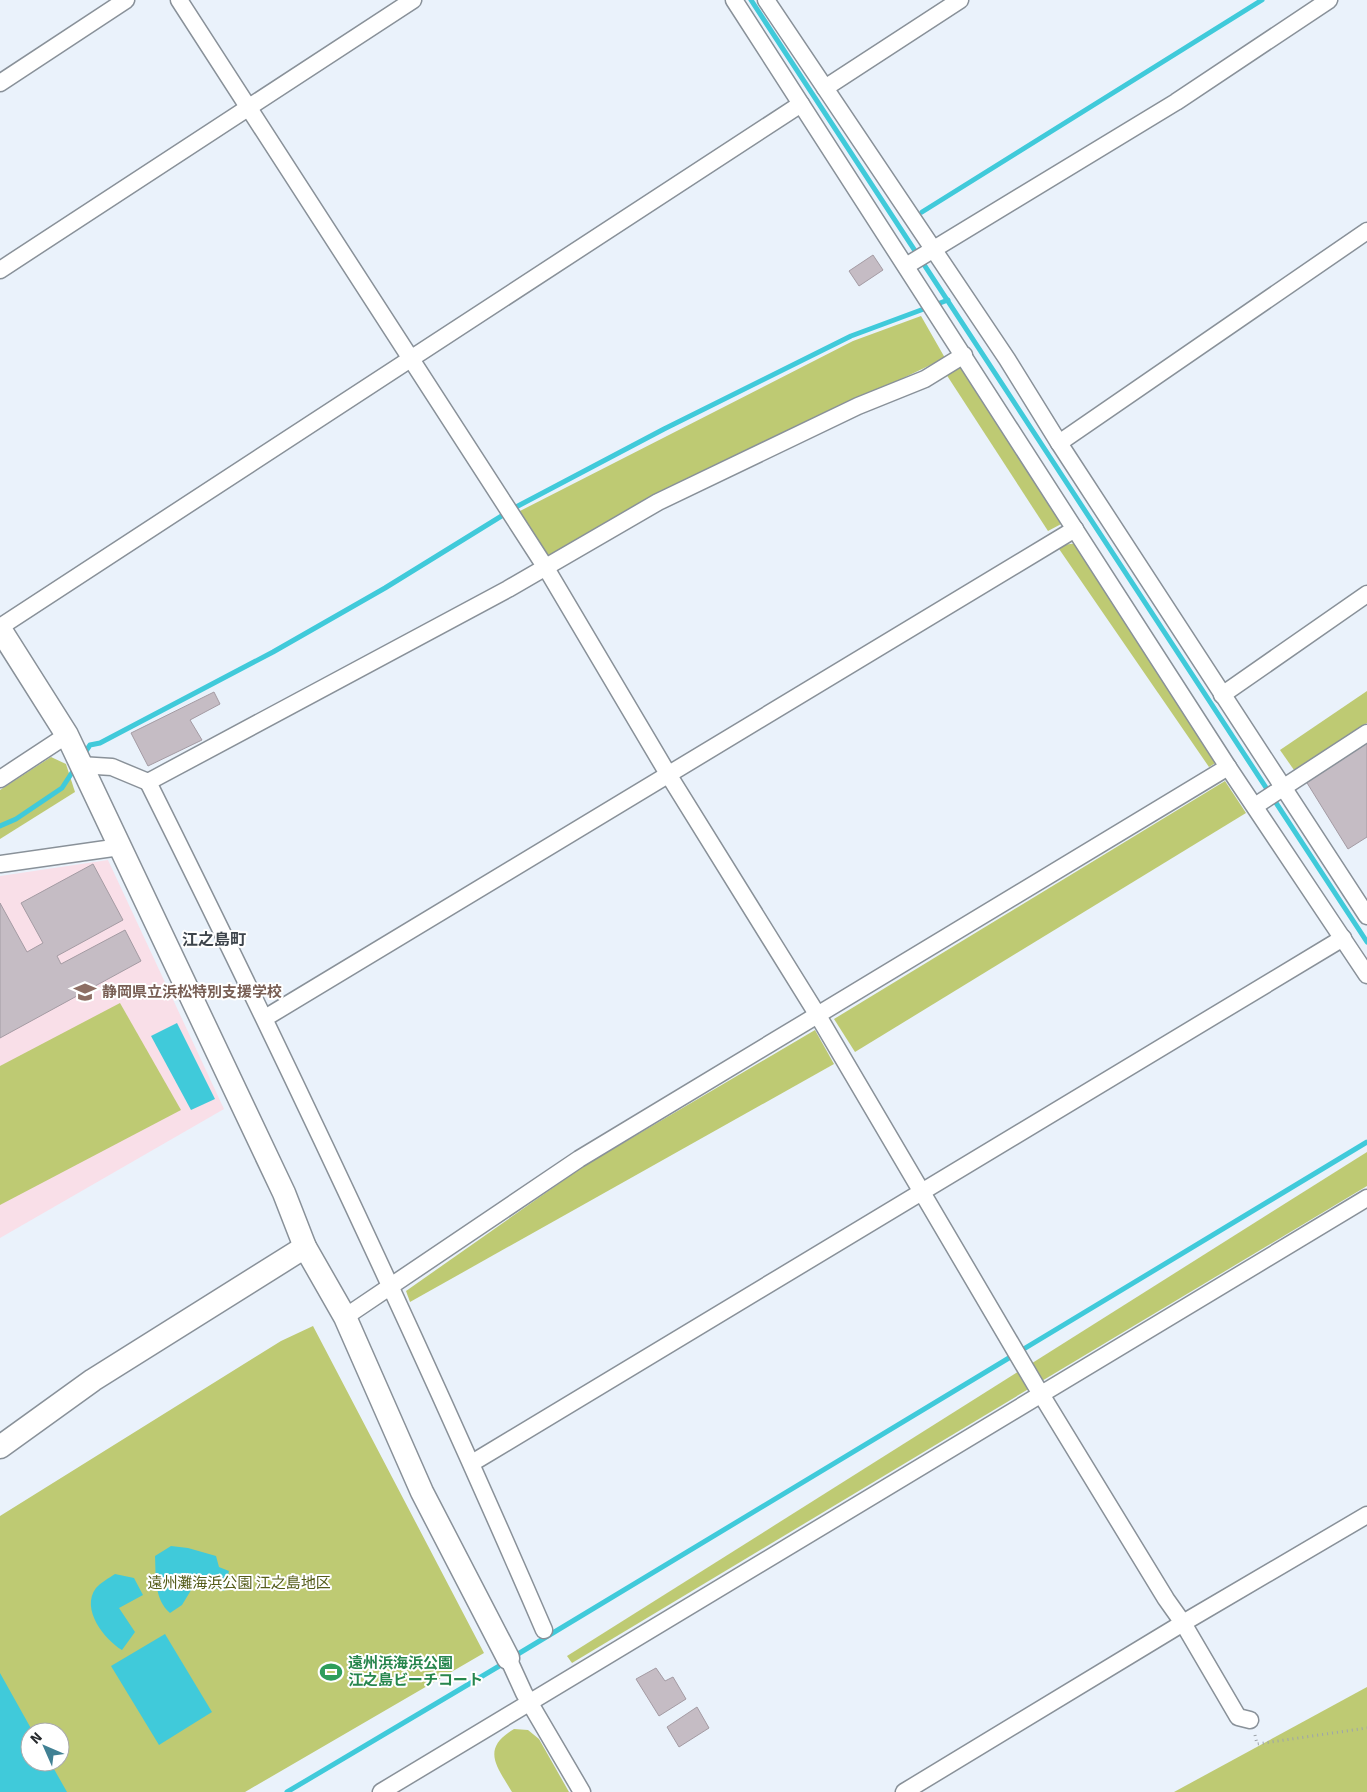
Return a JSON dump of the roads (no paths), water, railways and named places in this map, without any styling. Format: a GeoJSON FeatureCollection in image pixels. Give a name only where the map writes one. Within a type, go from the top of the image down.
{"type":"FeatureCollection","features":[{"type":"Feature","properties":{"kind":"street"},"geometry":{"type":"LineString","coordinates":[[0,83],[126,0]]}},
{"type":"Feature","properties":{"kind":"street"},"geometry":{"type":"LineString","coordinates":[[179,0],[546,568],[668,774],[817,1014],[1017,1352],[1166,1599],[1183,1623],[1238,1717],[1250,1720]]}},
{"type":"Feature","properties":{"kind":"street"},"geometry":{"type":"LineString","coordinates":[[0,270],[413,0]]}},
{"type":"Feature","properties":{"kind":"street"},"geometry":{"type":"LineString","coordinates":[[734,0],[801,104],[919,258],[1007,359],[1058,443],[1367,916]]}},
{"type":"Feature","properties":{"kind":"street"},"geometry":{"type":"LineString","coordinates":[[766,0],[825,88],[919,258],[964,355],[1228,767],[1367,975]]}},
{"type":"Feature","properties":{"kind":"street"},"geometry":{"type":"LineString","coordinates":[[825,88],[960,0]]}},
{"type":"Feature","properties":{"kind":"street"},"geometry":{"type":"LineString","coordinates":[[919,258],[1176,102],[1329,0]]}},
{"type":"Feature","properties":{"kind":"street"},"geometry":{"type":"LineString","coordinates":[[582,1792],[527,1698],[422,1492],[345,1317],[305,1247],[284,1193],[67,735],[0,628],[801,104]]}},
{"type":"Feature","properties":{"kind":"street"},"geometry":{"type":"LineString","coordinates":[[1058,443],[1367,231]]}},
{"type":"Feature","properties":{"kind":"street"},"geometry":{"type":"LineString","coordinates":[[148,782],[546,568],[658,502],[858,406],[925,378],[964,355]]}},
{"type":"Feature","properties":{"kind":"street"},"geometry":{"type":"LineString","coordinates":[[265,1018],[1075,529]]}},
{"type":"Feature","properties":{"kind":"street"},"geometry":{"type":"LineString","coordinates":[[1222,695],[1367,594]]}},
{"type":"Feature","properties":{"kind":"street"},"geometry":{"type":"LineString","coordinates":[[1255,806],[1367,733]]}},
{"type":"Feature","properties":{"kind":"street"},"geometry":{"type":"LineString","coordinates":[[0,779],[67,735]]}},
{"type":"Feature","properties":{"kind":"street"},"geometry":{"type":"LineString","coordinates":[[80,765],[112,767],[148,782],[265,1018],[392,1287],[472,1463],[544,1630]]}},
{"type":"Feature","properties":{"kind":"street"},"geometry":{"type":"LineString","coordinates":[[345,1317],[579,1159],[1228,767]]}},
{"type":"Feature","properties":{"kind":"street"},"geometry":{"type":"LineString","coordinates":[[0,864],[120,847]]}},
{"type":"Feature","properties":{"kind":"street"},"geometry":{"type":"LineString","coordinates":[[472,1463],[1342,938]]}},
{"type":"Feature","properties":{"kind":"street"},"geometry":{"type":"LineString","coordinates":[[381,1792],[527,1698],[1040,1390],[1367,1198]]}},
{"type":"Feature","properties":{"kind":"street"},"geometry":{"type":"LineString","coordinates":[[0,1447],[106,1372],[305,1247]]}},
{"type":"Feature","properties":{"kind":"street"},"geometry":{"type":"LineString","coordinates":[[904,1792],[1183,1623],[1367,1515]]}},
{"type":"Feature","properties":{"kind":"water"},"geometry":{"type":"Polygon","coordinates":[[[177,1023],[215,1099],[191,1110],[151,1036],[177,1023]]]}},
{"type":"Feature","properties":{"kind":"water"},"geometry":{"type":"Polygon","coordinates":[[[171,1546],[188,1548],[216,1556],[219,1567],[229,1571],[224,1591],[196,1582],[182,1605],[170,1613],[158,1594],[155,1556],[171,1546]]]}},
{"type":"Feature","properties":{"kind":"water"},"geometry":{"type":"Polygon","coordinates":[[[115,1574],[134,1578],[143,1595],[119,1608],[135,1632],[122,1650],[102,1632],[93,1614],[91,1605],[92,1596],[96,1588],[115,1574]]]}},
{"type":"Feature","properties":{"kind":"water"},"geometry":{"type":"Polygon","coordinates":[[[165,1634],[212,1712],[159,1745],[111,1666],[165,1634]]]}},
{"type":"Feature","properties":{"kind":"water"},"geometry":{"type":"Polygon","coordinates":[[[0,1673],[27,1722],[20,1722],[20,1772],[56,1772],[67,1792],[0,1792],[0,1673]]]}},
{"type":"Feature","properties":{"kind":"waterway"},"geometry":{"type":"LineString","coordinates":[[751,0],[1367,942]]}},
{"type":"Feature","properties":{"kind":"waterway"},"geometry":{"type":"LineString","coordinates":[[922,212],[1262,0]]}},
{"type":"Feature","properties":{"kind":"waterway"},"geometry":{"type":"LineString","coordinates":[[84,754],[90,745],[100,743],[273,652],[385,588],[516,507],[664,429],[851,336],[948,300]]}},
{"type":"Feature","properties":{"kind":"waterway"},"geometry":{"type":"LineString","coordinates":[[0,826],[16,819],[62,788],[75,768]]}},
{"type":"Feature","properties":{"kind":"waterway"},"geometry":{"type":"LineString","coordinates":[[513,1657],[1367,1142]]}},
{"type":"Feature","properties":{"kind":"waterway"},"geometry":{"type":"LineString","coordinates":[[287,1792],[506,1662]]}},
{"type":"Feature","properties":{"kind":"place","name":"静岡県立浜松特別支援学校"},"geometry":{"type":"Point","coordinates":[85,992]}},
{"type":"Feature","properties":{"kind":"place","name":"遠州浜海浜公園 江之島ビーチコート"},"geometry":{"type":"Point","coordinates":[331,1672]}},
{"type":"Feature","properties":{"kind":"district","name":"江之島町"},"geometry":{"type":"Point","coordinates":[214,940]}},
{"type":"Feature","properties":{"kind":"park label","name":"遠州灘海浜公園 江之島地区"},"geometry":{"type":"Point","coordinates":[239,1583]}}]}
